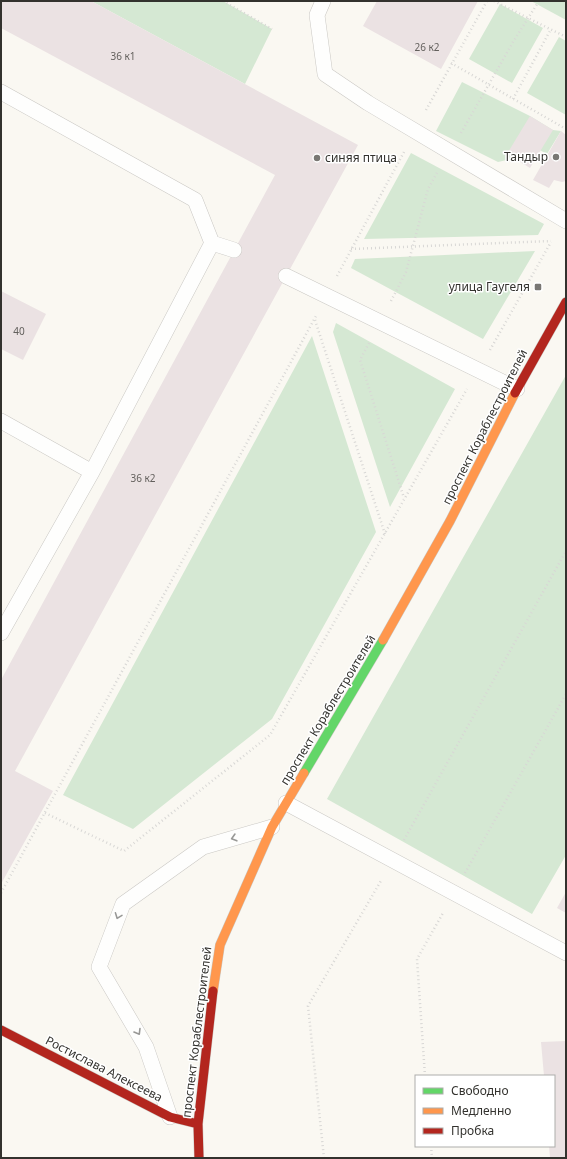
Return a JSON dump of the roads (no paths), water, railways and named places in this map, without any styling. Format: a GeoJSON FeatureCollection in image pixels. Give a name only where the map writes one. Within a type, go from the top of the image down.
{"type":"FeatureCollection","features":[{"type":"Feature","properties":{"kind":"street","name":"проспект Кораблестроителей"},"geometry":{"type":"LineString","coordinates":[[199,1158],[198,1124],[203,1090],[209,1016],[220,945],[272,827],[378,651],[450,521],[517,389],[566,302]]}},
{"type":"Feature","properties":{"kind":"street","name":"Ростислава Алексеева"},"geometry":{"type":"LineString","coordinates":[[1,1030],[170,1117],[198,1124]]}},
{"type":"Feature","properties":{"kind":"lane"},"geometry":{"type":"LineString","coordinates":[[323,1],[317,15],[325,74],[368,103],[565,220]]}},
{"type":"Feature","properties":{"kind":"lane"},"geometry":{"type":"LineString","coordinates":[[1,92],[195,200],[212,243],[92,472],[1,633]]}},
{"type":"Feature","properties":{"kind":"lane"},"geometry":{"type":"LineString","coordinates":[[212,243],[234,250]]}},
{"type":"Feature","properties":{"kind":"lane"},"geometry":{"type":"LineString","coordinates":[[286,276],[517,389]]}},
{"type":"Feature","properties":{"kind":"lane"},"geometry":{"type":"LineString","coordinates":[[1,421],[92,472]]}},
{"type":"Feature","properties":{"kind":"lane"},"geometry":{"type":"LineString","coordinates":[[286,803],[566,953]]}},
{"type":"Feature","properties":{"kind":"lane"},"geometry":{"type":"LineString","coordinates":[[170,1117],[146,1047],[99,967],[123,904],[203,847],[272,827]]}},
{"type":"Feature","properties":{"kind":"place","name":"Тандыр"},"geometry":{"type":"Point","coordinates":[556,157]}},
{"type":"Feature","properties":{"kind":"place","name":"синяя птица"},"geometry":{"type":"Point","coordinates":[317,158]}},
{"type":"Feature","properties":{"kind":"place","name":"улица Гаугеля"},"geometry":{"type":"Point","coordinates":[538,287]}}]}
